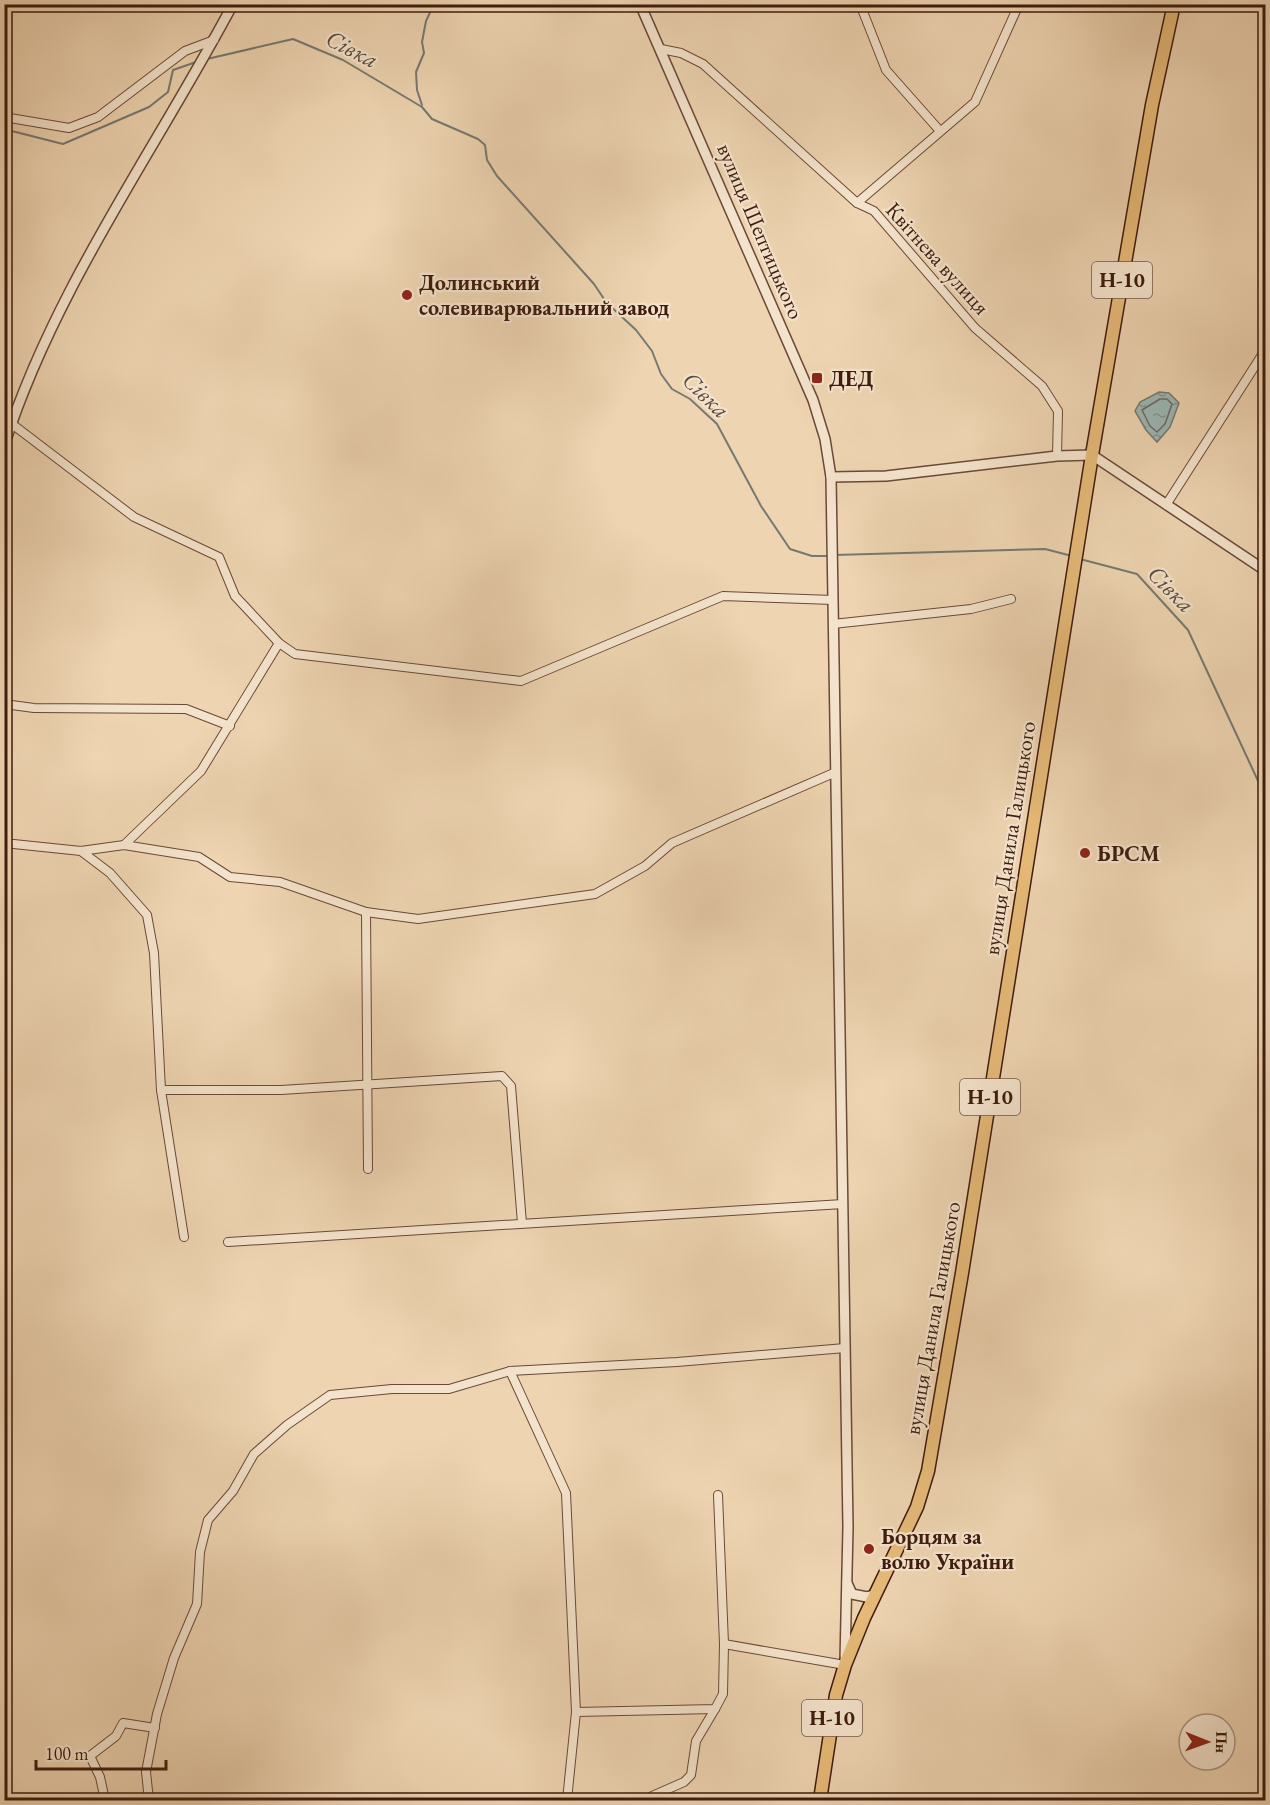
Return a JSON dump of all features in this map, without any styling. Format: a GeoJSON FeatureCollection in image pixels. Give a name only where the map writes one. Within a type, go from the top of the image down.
{"type":"FeatureCollection","features":[{"type":"Feature","properties":{"kind":"main road","name":"вулиця Данила Галицького"},"geometry":{"type":"LineString","coordinates":[[845,1665],[917,1507],[928,1471],[1092,455],[1152,105],[1174,4]]}},
{"type":"Feature","properties":{"kind":"main road","name":"Н-10"},"geometry":{"type":"LineString","coordinates":[[820,1800],[833,1714],[845,1665]]}},
{"type":"Feature","properties":{"kind":"street"},"geometry":{"type":"LineString","coordinates":[[4,446],[40,349],[81,270],[213,43],[233,4]]}},
{"type":"Feature","properties":{"kind":"street","name":"вулиця Шептицького"},"geometry":{"type":"LineString","coordinates":[[640,4],[813,400],[825,439],[831,477],[845,1348],[845,1665]]}},
{"type":"Feature","properties":{"kind":"street"},"geometry":{"type":"LineString","coordinates":[[860,4],[886,70],[940,132]]}},
{"type":"Feature","properties":{"kind":"street"},"geometry":{"type":"LineString","coordinates":[[857,203],[975,102],[1019,4]]}},
{"type":"Feature","properties":{"kind":"street"},"geometry":{"type":"LineString","coordinates":[[4,117],[69,128],[98,117],[185,51],[213,43]]}},
{"type":"Feature","properties":{"kind":"street","name":"Квітнева вулиця"},"geometry":{"type":"LineString","coordinates":[[661,49],[681,53],[703,64],[857,203],[874,211],[975,328],[1042,386],[1058,411],[1057,456]]}},
{"type":"Feature","properties":{"kind":"street"},"geometry":{"type":"LineString","coordinates":[[1166,505],[1262,356],[1266,343]]}},
{"type":"Feature","properties":{"kind":"street"},"geometry":{"type":"LineString","coordinates":[[12,424],[134,517],[219,557],[235,596],[279,643],[295,654],[521,681],[723,596],[833,600]]}},
{"type":"Feature","properties":{"kind":"street"},"geometry":{"type":"LineString","coordinates":[[831,477],[886,476],[1057,456],[1092,455],[1266,571]]}},
{"type":"Feature","properties":{"kind":"street"},"geometry":{"type":"LineString","coordinates":[[833,624],[971,609],[1011,599]]}},
{"type":"Feature","properties":{"kind":"street"},"geometry":{"type":"LineString","coordinates":[[124,845],[201,771],[279,643]]}},
{"type":"Feature","properties":{"kind":"street"},"geometry":{"type":"LineString","coordinates":[[4,704],[34,708],[186,709],[230,726]]}},
{"type":"Feature","properties":{"kind":"street"},"geometry":{"type":"LineString","coordinates":[[4,843],[81,851],[124,845],[199,857],[230,877],[280,882],[366,912],[418,919],[595,894],[645,866],[672,843],[836,772]]}},
{"type":"Feature","properties":{"kind":"street"},"geometry":{"type":"LineString","coordinates":[[81,851],[110,873],[147,915],[153,953],[161,1090],[183,1236]]}},
{"type":"Feature","properties":{"kind":"street"},"geometry":{"type":"LineString","coordinates":[[366,912],[368,1169]]}},
{"type":"Feature","properties":{"kind":"street"},"geometry":{"type":"LineString","coordinates":[[161,1090],[281,1090],[501,1076],[512,1086],[522,1223]]}},
{"type":"Feature","properties":{"kind":"street"},"geometry":{"type":"LineString","coordinates":[[228,1242],[843,1204]]}},
{"type":"Feature","properties":{"kind":"street"},"geometry":{"type":"LineString","coordinates":[[149,1800],[146,1772],[155,1728],[174,1658],[197,1604],[200,1552],[208,1520],[233,1491],[254,1454],[287,1425],[330,1395],[392,1389],[449,1389],[510,1371],[677,1362],[845,1348]]}},
{"type":"Feature","properties":{"kind":"street"},"geometry":{"type":"LineString","coordinates":[[510,1371],[566,1493],[576,1712],[567,1800]]}},
{"type":"Feature","properties":{"kind":"street"},"geometry":{"type":"LineString","coordinates":[[643,1800],[684,1782],[691,1775],[696,1741],[723,1694],[724,1644],[718,1495]]}},
{"type":"Feature","properties":{"kind":"street"},"geometry":{"type":"LineString","coordinates":[[846,1581],[852,1594],[867,1597],[876,1594]]}},
{"type":"Feature","properties":{"kind":"street"},"geometry":{"type":"LineString","coordinates":[[724,1644],[845,1665]]}},
{"type":"Feature","properties":{"kind":"street"},"geometry":{"type":"LineString","coordinates":[[576,1712],[715,1709]]}},
{"type":"Feature","properties":{"kind":"street"},"geometry":{"type":"LineString","coordinates":[[105,1800],[100,1777],[90,1756],[116,1736],[123,1723],[155,1728]]}},
{"type":"Feature","properties":{"kind":"water"},"geometry":{"type":"Polygon","coordinates":[[[1159,392],[1169,393],[1179,403],[1170,427],[1157,442],[1146,430],[1135,411],[1140,402],[1159,392]]]}},
{"type":"Feature","properties":{"kind":"waterway"},"geometry":{"type":"LineString","coordinates":[[422,105],[417,90],[416,72],[424,53],[422,42],[426,21],[434,4]]}},
{"type":"Feature","properties":{"kind":"waterway","name":"Сівка"},"geometry":{"type":"LineString","coordinates":[[207,59],[293,39],[343,60],[422,107],[432,119],[478,139],[485,145],[487,160],[497,176],[594,284],[606,302],[636,330],[652,351],[661,374],[672,389],[690,399],[717,424],[761,506],[790,549],[812,556],[830,556]]}},
{"type":"Feature","properties":{"kind":"waterway","name":"Сівка"},"geometry":{"type":"LineString","coordinates":[[4,129],[63,144],[149,107],[168,92],[173,70],[199,61]]}},
{"type":"Feature","properties":{"kind":"waterway","name":"Сівка"},"geometry":{"type":"LineString","coordinates":[[835,555],[1045,549],[1072,556]]}},
{"type":"Feature","properties":{"kind":"waterway","name":"Сівка"},"geometry":{"type":"LineString","coordinates":[[1080,559],[1137,574],[1188,630],[1259,783],[1266,790]]}},
{"type":"Feature","properties":{"kind":"place","name":"Долинський солевиварювальний завод"},"geometry":{"type":"Point","coordinates":[407,295]}},
{"type":"Feature","properties":{"kind":"place","name":"ДЕД"},"geometry":{"type":"Point","coordinates":[817,378]}},
{"type":"Feature","properties":{"kind":"place","name":"БРСМ"},"geometry":{"type":"Point","coordinates":[1085,853]}},
{"type":"Feature","properties":{"kind":"place","name":"Борцям за волю України"},"geometry":{"type":"Point","coordinates":[869,1549]}}]}
